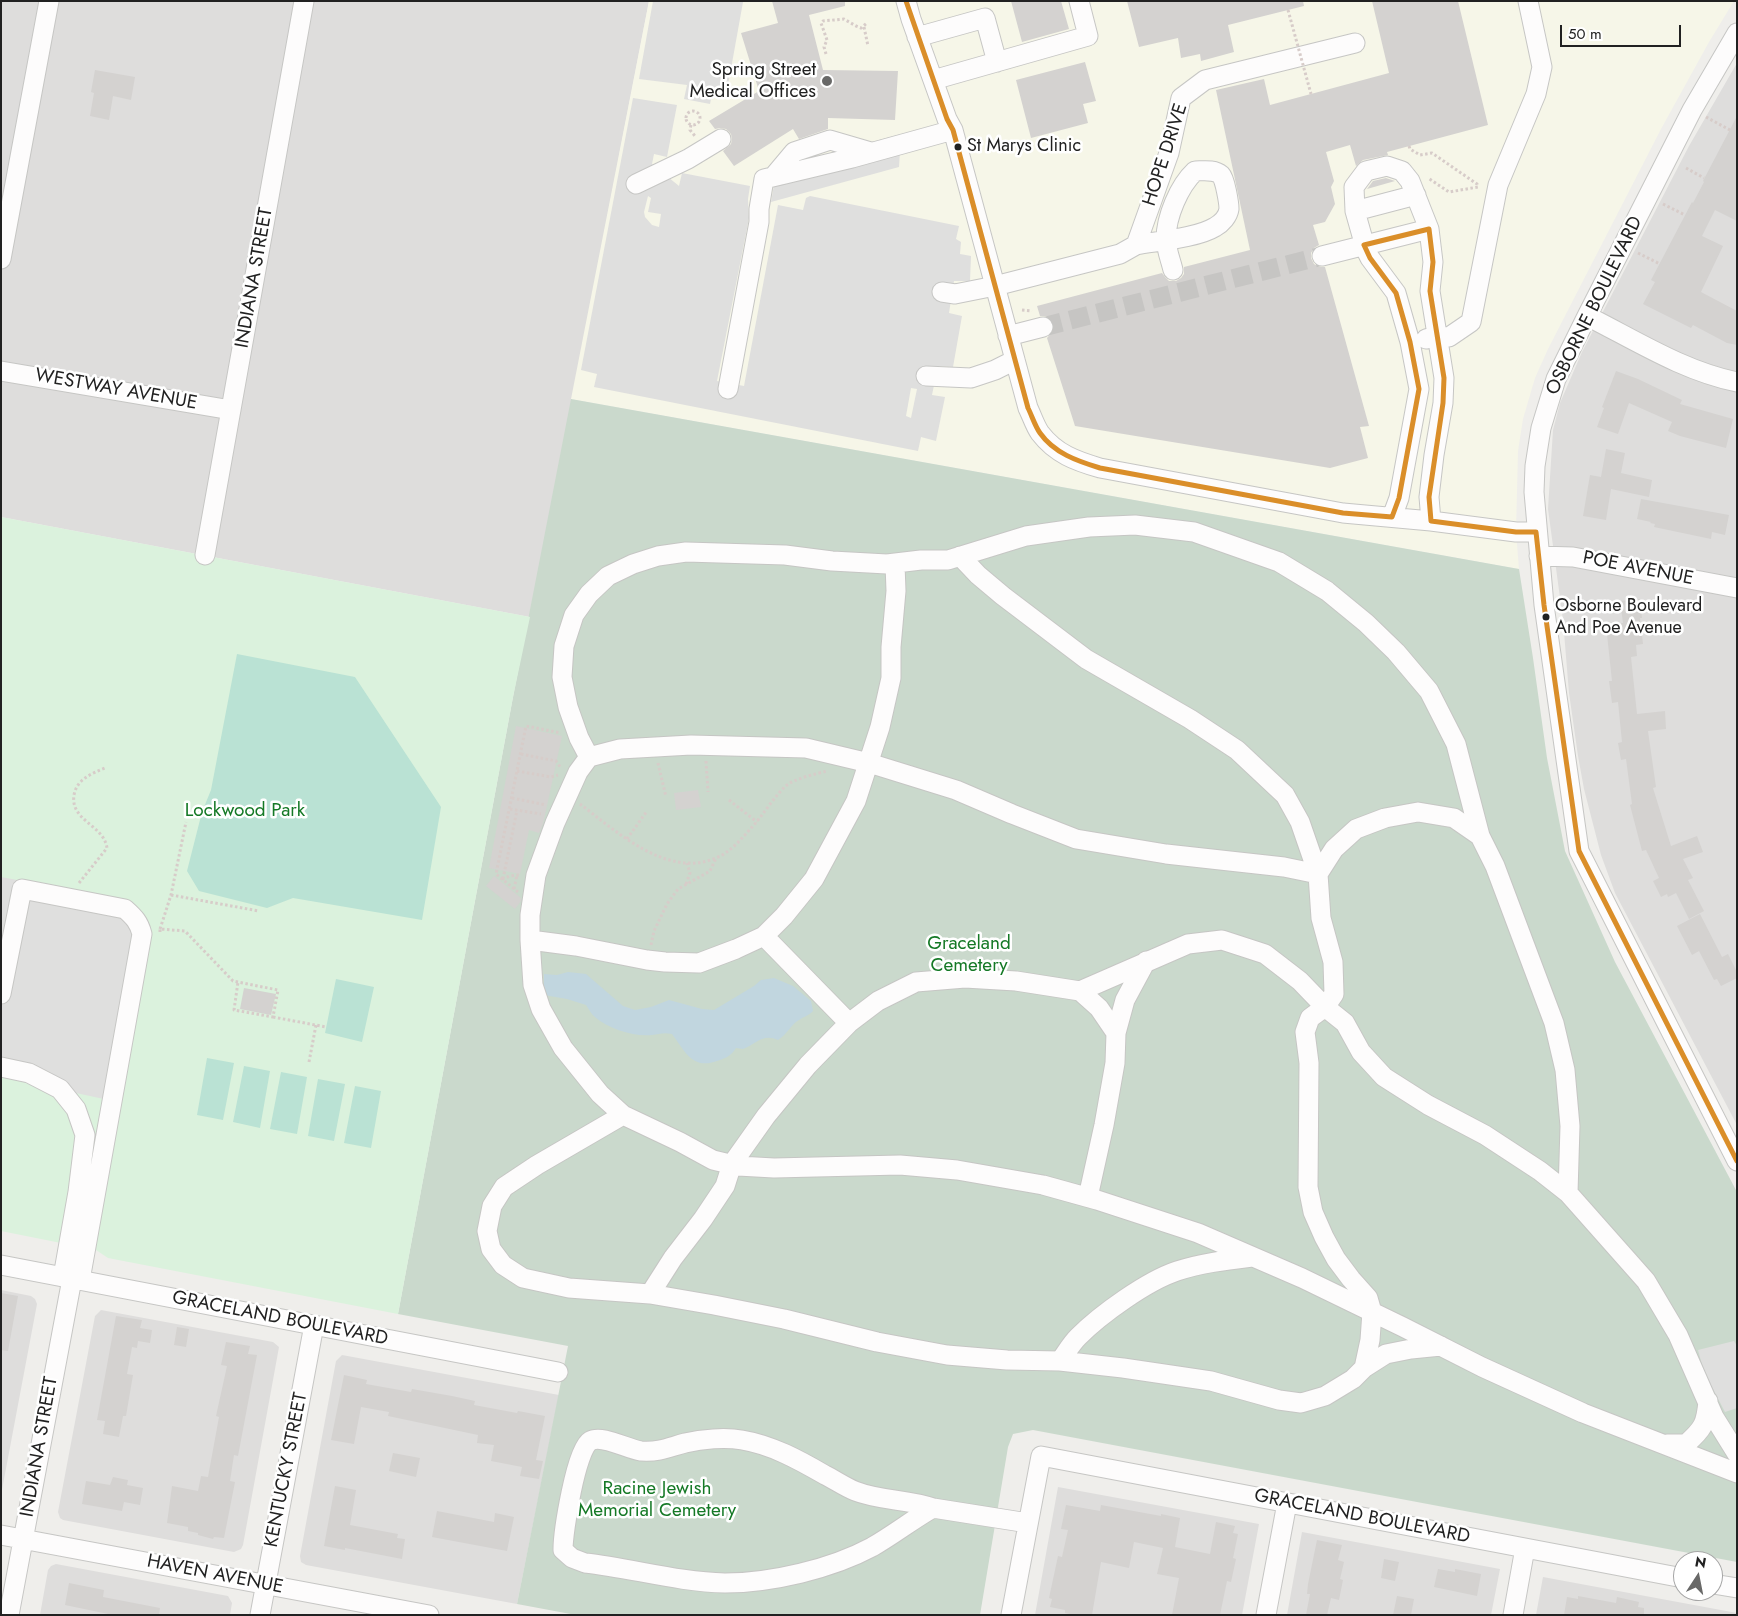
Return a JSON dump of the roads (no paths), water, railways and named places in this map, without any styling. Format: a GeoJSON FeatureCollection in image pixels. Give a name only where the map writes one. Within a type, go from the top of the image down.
{"type":"FeatureCollection","features":[{"type":"Feature","properties":{"kind":"street"},"geometry":{"type":"LineString","coordinates":[[1,259],[49,1]]}},
{"type":"Feature","properties":{"kind":"street","name":"INDIANA STREET"},"geometry":{"type":"LineString","coordinates":[[205,555],[304,1]]}},
{"type":"Feature","properties":{"kind":"street"},"geometry":{"type":"LineString","coordinates":[[906,1],[917,37],[947,119],[953,130],[1028,408],[1039,432],[1055,448],[1074,460],[1100,468],[1343,514],[1432,520],[1516,532],[1536,532]]}},
{"type":"Feature","properties":{"kind":"street"},"geometry":{"type":"LineString","coordinates":[[933,80],[1088,36],[1080,1]]}},
{"type":"Feature","properties":{"kind":"street"},"geometry":{"type":"LineString","coordinates":[[1410,342],[1437,336],[1449,337],[1471,322],[1498,185],[1536,94],[1542,67],[1528,1]]}},
{"type":"Feature","properties":{"kind":"street"},"geometry":{"type":"LineString","coordinates":[[917,37],[985,18],[997,62]]}},
{"type":"Feature","properties":{"kind":"street","name":"OSBORNE BOULEVARD"},"geometry":{"type":"LineString","coordinates":[[1737,33],[1692,110],[1556,379],[1541,428],[1535,466],[1534,492],[1536,532],[1544,604],[1579,851],[1737,1161]]}},
{"type":"Feature","properties":{"kind":"street","name":"HOPE DRIVE"},"geometry":{"type":"LineString","coordinates":[[1136,245],[1169,153],[1181,98],[1205,80],[1355,43]]}},
{"type":"Feature","properties":{"kind":"street"},"geometry":{"type":"LineString","coordinates":[[728,389],[759,222],[759,209],[764,179],[953,130]]}},
{"type":"Feature","properties":{"kind":"street"},"geometry":{"type":"LineString","coordinates":[[636,184],[688,159],[721,138]]}},
{"type":"Feature","properties":{"kind":"street"},"geometry":{"type":"LineString","coordinates":[[1392,518],[1399,498],[1419,389],[1410,342],[1396,293],[1370,258],[1364,245],[1355,211],[1354,187],[1366,171],[1387,166],[1402,171],[1410,181],[1429,229],[1433,262],[1430,291],[1444,378],[1443,403],[1428,497],[1432,520]]}},
{"type":"Feature","properties":{"kind":"street"},"geometry":{"type":"LineString","coordinates":[[1355,211],[1416,196]]}},
{"type":"Feature","properties":{"kind":"street"},"geometry":{"type":"LineString","coordinates":[[1322,256],[1429,229]]}},
{"type":"Feature","properties":{"kind":"street"},"geometry":{"type":"LineString","coordinates":[[942,292],[955,294],[995,286],[1120,254],[1136,245],[1166,240],[1174,270]]}},
{"type":"Feature","properties":{"kind":"street"},"geometry":{"type":"LineString","coordinates":[[1587,316],[1700,372],[1737,382]]}},
{"type":"Feature","properties":{"kind":"street"},"geometry":{"type":"LineString","coordinates":[[1008,336],[1043,327]]}},
{"type":"Feature","properties":{"kind":"street"},"geometry":{"type":"LineString","coordinates":[[926,376],[971,378],[994,370],[1014,360]]}},
{"type":"Feature","properties":{"kind":"street","name":"WESTWAY AVENUE"},"geometry":{"type":"LineString","coordinates":[[1,371],[231,410]]}},
{"type":"Feature","properties":{"kind":"street"},"geometry":{"type":"LineString","coordinates":[[589,757],[568,708],[562,677],[564,646],[574,615],[589,594],[608,576],[633,564],[658,556],[686,552],[785,556],[832,561],[895,564],[921,560],[948,560],[1026,536],[1089,527],[1135,525],[1194,532],[1279,562],[1327,591],[1366,623],[1396,652],[1429,691],[1456,744],[1480,836],[1498,875],[1554,1024],[1565,1070],[1569,1117],[1568,1193]]}},
{"type":"Feature","properties":{"kind":"street"},"geometry":{"type":"LineString","coordinates":[[960,556],[978,576],[1086,659],[1190,719],[1237,750],[1285,795],[1300,822],[1318,874],[1322,918],[1333,962],[1334,978],[1334,994],[1325,1007],[1310,1018],[1305,1032],[1308,1062],[1308,1187],[1313,1212],[1324,1237],[1346,1272],[1368,1298],[1372,1312],[1370,1340],[1364,1368]]}},
{"type":"Feature","properties":{"kind":"street","name":"POE AVENUE"},"geometry":{"type":"LineString","coordinates":[[1539,556],[1573,557],[1737,588]]}},
{"type":"Feature","properties":{"kind":"street"},"geometry":{"type":"LineString","coordinates":[[530,940],[576,946],[647,960],[699,963],[764,936],[784,916],[814,879],[856,801],[869,762],[880,727],[891,678],[891,647],[896,591],[895,564]]}},
{"type":"Feature","properties":{"kind":"street"},"geometry":{"type":"LineString","coordinates":[[1318,874],[1284,867],[1166,854],[1076,839],[956,790],[869,762],[806,748],[705,745],[620,750],[589,757],[578,772],[556,814],[536,875],[530,915],[533,985],[541,1009],[563,1048],[600,1094],[623,1115],[713,1160],[774,1168],[900,1165],[938,1168],[1043,1185],[1088,1197],[1198,1233],[1372,1312],[1482,1367],[1583,1413],[1737,1473]]}},
{"type":"Feature","properties":{"kind":"street"},"geometry":{"type":"LineString","coordinates":[[1318,874],[1334,849],[1356,830],[1385,818],[1418,812],[1454,818],[1480,836]]}},
{"type":"Feature","properties":{"kind":"street"},"geometry":{"type":"LineString","coordinates":[[1,994],[22,889],[125,909],[135,917],[140,925],[142,934],[86,1241],[72,1279]]}},
{"type":"Feature","properties":{"kind":"street"},"geometry":{"type":"LineString","coordinates":[[764,936],[848,1023]]}},
{"type":"Feature","properties":{"kind":"street"},"geometry":{"type":"LineString","coordinates":[[1080,991],[1188,944],[1222,940],[1265,954],[1300,981],[1325,1007],[1345,1023],[1361,1052],[1384,1077],[1428,1106],[1485,1135],[1540,1170],[1568,1193],[1646,1281],[1678,1335],[1714,1417],[1737,1454]]}},
{"type":"Feature","properties":{"kind":"street"},"geometry":{"type":"LineString","coordinates":[[1088,1197],[1104,1124],[1114,1063],[1116,1033],[1125,1000],[1146,961]]}},
{"type":"Feature","properties":{"kind":"street"},"geometry":{"type":"LineString","coordinates":[[650,1294],[673,1258],[725,1186],[732,1164],[766,1116],[808,1065],[848,1023],[878,1001],[916,982],[973,978],[1016,981],[1080,991],[1099,1008],[1116,1033]]}},
{"type":"Feature","properties":{"kind":"street"},"geometry":{"type":"LineString","coordinates":[[1,1067],[29,1073],[60,1089],[76,1109],[85,1135],[78,1192],[72,1279]]}},
{"type":"Feature","properties":{"kind":"street"},"geometry":{"type":"LineString","coordinates":[[623,1115],[537,1165],[504,1187],[492,1206],[487,1231],[491,1249],[504,1265],[523,1278],[569,1288],[650,1294],[784,1318],[876,1342],[947,1355],[1007,1360],[1060,1361],[1123,1368],[1211,1381],[1279,1400],[1301,1403],[1325,1396],[1353,1379],[1364,1368],[1386,1354],[1411,1348],[1442,1346]]}},
{"type":"Feature","properties":{"kind":"street"},"geometry":{"type":"LineString","coordinates":[[1060,1361],[1078,1338],[1108,1310],[1151,1284],[1175,1272],[1214,1262],[1253,1257]]}},
{"type":"Feature","properties":{"kind":"street","name":"GRACELAND BOULEVARD"},"geometry":{"type":"LineString","coordinates":[[1,1266],[558,1372]]}},
{"type":"Feature","properties":{"kind":"street","name":"INDIANA STREET"},"geometry":{"type":"LineString","coordinates":[[9,1615],[72,1279]]}},
{"type":"Feature","properties":{"kind":"street","name":"KENTUCKY STREET"},"geometry":{"type":"LineString","coordinates":[[260,1615],[314,1325]]}},
{"type":"Feature","properties":{"kind":"street"},"geometry":{"type":"LineString","coordinates":[[1666,1444],[1686,1444],[1698,1434],[1706,1419],[1708,1401]]}},
{"type":"Feature","properties":{"kind":"street"},"geometry":{"type":"LineString","coordinates":[[933,1508],[871,1547],[841,1560],[805,1571],[759,1581],[724,1583],[686,1579],[585,1563],[572,1558],[563,1550],[563,1537],[576,1469],[584,1447],[591,1440],[603,1440],[639,1450],[661,1452],[687,1443],[717,1439],[740,1439],[782,1452],[854,1491],[875,1498],[921,1503],[933,1508],[1028,1523],[1011,1615]]}},
{"type":"Feature","properties":{"kind":"street","name":"GRACELAND BOULEVARD"},"geometry":{"type":"LineString","coordinates":[[1028,1523],[1041,1456],[1673,1576]]}},
{"type":"Feature","properties":{"kind":"street"},"geometry":{"type":"LineString","coordinates":[[1266,1615],[1287,1503]]}},
{"type":"Feature","properties":{"kind":"street","name":"HAVEN AVENUE"},"geometry":{"type":"LineString","coordinates":[[1,1535],[429,1615]]}},
{"type":"Feature","properties":{"kind":"street"},"geometry":{"type":"LineString","coordinates":[[1513,1615],[1525,1548]]}},
{"type":"Feature","properties":{"kind":"street"},"geometry":{"type":"LineString","coordinates":[[1723,1586],[1737,1588]]}},
{"type":"Feature","properties":{"kind":"water"},"geometry":{"type":"Polygon","coordinates":[[[568,972],[586,974],[623,1006],[635,1010],[651,1007],[669,1000],[702,1009],[714,1010],[761,980],[774,978],[793,986],[811,1001],[813,1011],[796,1022],[778,1040],[764,1038],[743,1049],[736,1048],[723,1059],[701,1063],[695,1061],[685,1052],[672,1034],[637,1035],[622,1031],[601,1021],[592,1014],[586,1005],[544,995],[544,974],[557,975],[568,972]]]}},
{"type":"Feature","properties":{"kind":"tunnel"},"geometry":{"type":"LineString","coordinates":[[1043,327],[1322,256]]}},
{"type":"Feature","properties":{"kind":"place","name":"Spring Street Medical Offices"},"geometry":{"type":"Point","coordinates":[827,81]}},
{"type":"Feature","properties":{"kind":"place","name":"St Marys Clinic"},"geometry":{"type":"Point","coordinates":[958,147]}},
{"type":"Feature","properties":{"kind":"place","name":"Osborne Boulevard And Poe Avenue"},"geometry":{"type":"Point","coordinates":[1546,617]}},
{"type":"Feature","properties":{"kind":"park label","name":"Lockwood Park"},"geometry":{"type":"Point","coordinates":[245,811]}},
{"type":"Feature","properties":{"kind":"park label","name":"Graceland Cemetery"},"geometry":{"type":"Point","coordinates":[969,955]}},
{"type":"Feature","properties":{"kind":"park label","name":"Racine Jewish Memorial Cemetery"},"geometry":{"type":"Point","coordinates":[657,1500]}}]}
